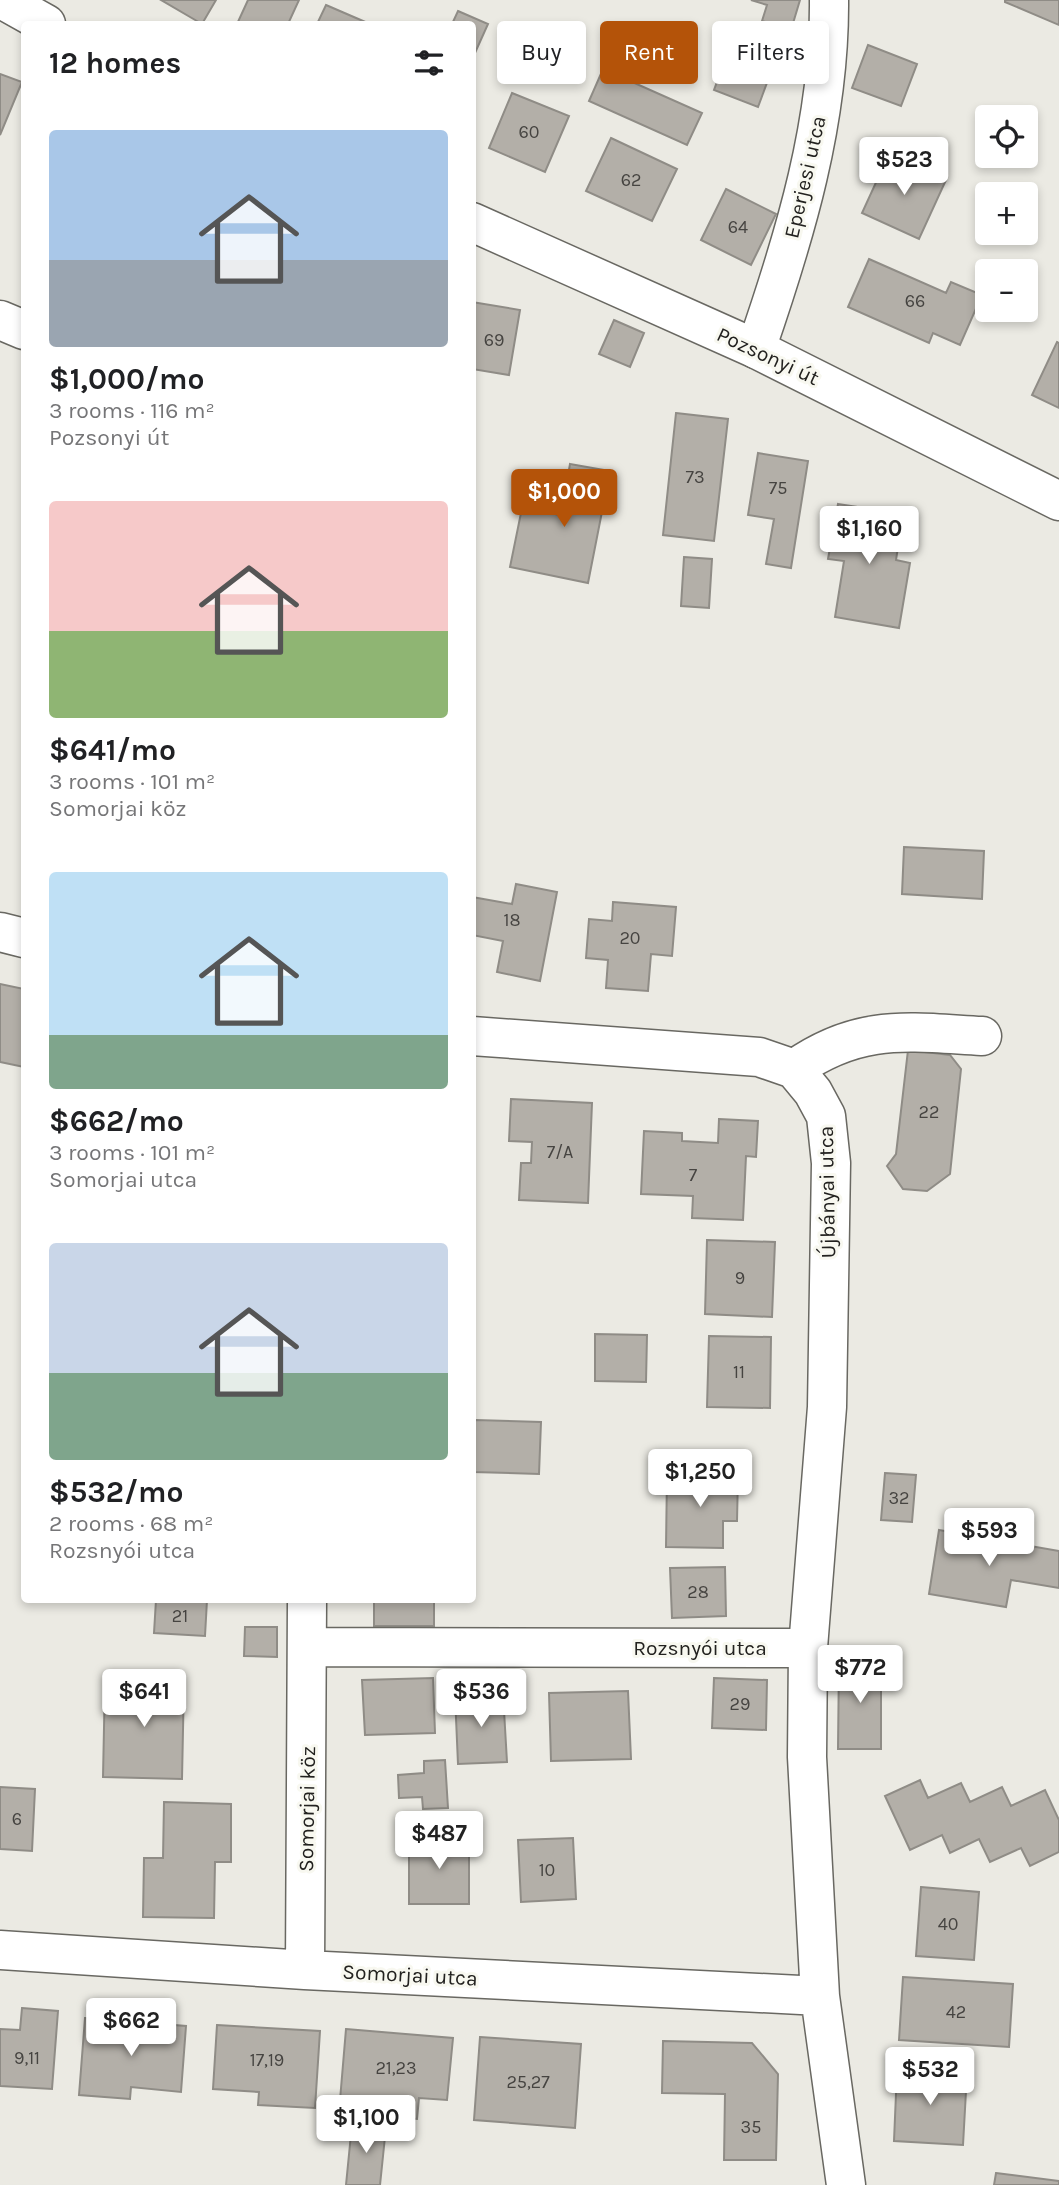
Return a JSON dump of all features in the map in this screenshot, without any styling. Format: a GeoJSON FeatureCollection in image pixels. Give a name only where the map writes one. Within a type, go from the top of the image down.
{"type":"FeatureCollection","features":[{"type":"Feature","properties":{"kind":"street"},"geometry":{"type":"LineString","coordinates":[[3,0],[41,21]]}},
{"type":"Feature","properties":{"kind":"street","name":"Eperjesi utca"},"geometry":{"type":"LineString","coordinates":[[756,349],[800,214],[817,139],[830,45],[829,0]]}},
{"type":"Feature","properties":{"kind":"street","name":"Pozsonyi út"},"geometry":{"type":"LineString","coordinates":[[476,224],[756,349],[1059,501]]}},
{"type":"Feature","properties":{"kind":"street"},"geometry":{"type":"LineString","coordinates":[[0,320],[21,329]]}},
{"type":"Feature","properties":{"kind":"street"},"geometry":{"type":"LineString","coordinates":[[0,932],[21,937]]}},
{"type":"Feature","properties":{"kind":"street"},"geometry":{"type":"LineString","coordinates":[[476,1036],[759,1057],[794,1069],[817,1053],[851,1039],[892,1031],[982,1036]]}},
{"type":"Feature","properties":{"kind":"street","name":"Újbányai utca"},"geometry":{"type":"LineString","coordinates":[[794,1069],[813,1092],[826,1116],[831,1163],[827,1407],[808,1648]]}},
{"type":"Feature","properties":{"kind":"street"},"geometry":{"type":"LineString","coordinates":[[307,1603],[309,1647]]}},
{"type":"Feature","properties":{"kind":"street","name":"Rozsnyói utca"},"geometry":{"type":"LineString","coordinates":[[309,1647],[808,1648]]}},
{"type":"Feature","properties":{"kind":"street","name":"Somorjai köz"},"geometry":{"type":"LineString","coordinates":[[305,1970],[309,1647]]}},
{"type":"Feature","properties":{"kind":"street"},"geometry":{"type":"LineString","coordinates":[[808,1648],[807,1757],[820,1996],[846,2185]]}},
{"type":"Feature","properties":{"kind":"street","name":"Somorjai utca"},"geometry":{"type":"LineString","coordinates":[[0,1950],[305,1970],[820,1996]]}},
{"type":"Feature","properties":{"kind":"building"},"geometry":{"type":"Polygon","coordinates":[[[161,0],[216,0],[204,21],[197,21],[161,0]]]}},
{"type":"Feature","properties":{"kind":"building"},"geometry":{"type":"Polygon","coordinates":[[[248,0],[299,0],[289,21],[238,21],[248,0]]]}},
{"type":"Feature","properties":{"kind":"building"},"geometry":{"type":"Polygon","coordinates":[[[751,0],[800,0],[794,21],[762,21],[767,5],[751,0]]]}},
{"type":"Feature","properties":{"kind":"building"},"geometry":{"type":"Polygon","coordinates":[[[1059,0],[1059,25],[1005,2],[1059,0]]]}},
{"type":"Feature","properties":{"kind":"building"},"geometry":{"type":"Polygon","coordinates":[[[326,5],[363,21],[318,21],[326,5]]]}},
{"type":"Feature","properties":{"kind":"building"},"geometry":{"type":"Polygon","coordinates":[[[458,11],[488,24],[476,51],[476,21],[453,21],[458,11]]]}},
{"type":"Feature","properties":{"kind":"building"},"geometry":{"type":"Polygon","coordinates":[[[868,45],[917,64],[901,106],[852,88],[868,45]]]}},
{"type":"Feature","properties":{"kind":"building"},"geometry":{"type":"Polygon","coordinates":[[[0,74],[21,82],[21,84],[0,135],[0,74]]]}},
{"type":"Feature","properties":{"kind":"building"},"geometry":{"type":"Polygon","coordinates":[[[600,76],[600,84],[637,84],[702,113],[687,145],[589,101],[600,76]]]}},
{"type":"Feature","properties":{"kind":"building"},"geometry":{"type":"Polygon","coordinates":[[[716,84],[767,84],[758,107],[714,90],[716,84]]]}},
{"type":"Feature","properties":{"kind":"building"},"geometry":{"type":"Polygon","coordinates":[[[512,93],[569,116],[545,172],[489,148],[512,93]]]}},
{"type":"Feature","properties":{"kind":"building"},"geometry":{"type":"Polygon","coordinates":[[[611,138],[677,169],[652,221],[586,191],[611,138]]]}},
{"type":"Feature","properties":{"kind":"building"},"geometry":{"type":"Polygon","coordinates":[[[889,154],[946,180],[919,239],[862,213],[889,154]]]}},
{"type":"Feature","properties":{"kind":"building"},"geometry":{"type":"Polygon","coordinates":[[[726,189],[776,214],[751,265],[701,240],[726,189]]]}},
{"type":"Feature","properties":{"kind":"building"},"geometry":{"type":"Polygon","coordinates":[[[869,259],[946,293],[951,282],[975,292],[975,311],[960,345],[933,333],[929,343],[848,307],[869,259]]]}},
{"type":"Feature","properties":{"kind":"building"},"geometry":{"type":"Polygon","coordinates":[[[476,303],[520,310],[509,375],[476,370],[476,303]]]}},
{"type":"Feature","properties":{"kind":"building"},"geometry":{"type":"Polygon","coordinates":[[[614,320],[644,333],[630,367],[599,354],[614,320]]]}},
{"type":"Feature","properties":{"kind":"building"},"geometry":{"type":"Polygon","coordinates":[[[1057,342],[1059,343],[1059,408],[1032,395],[1057,342]]]}},
{"type":"Feature","properties":{"kind":"building"},"geometry":{"type":"Polygon","coordinates":[[[676,413],[728,419],[714,541],[663,535],[676,413]]]}},
{"type":"Feature","properties":{"kind":"building"},"geometry":{"type":"Polygon","coordinates":[[[758,453],[808,461],[791,568],[766,564],[774,519],[748,515],[758,453]]]}},
{"type":"Feature","properties":{"kind":"building"},"geometry":{"type":"Polygon","coordinates":[[[570,464],[610,471],[588,583],[510,567],[522,508],[561,515],[570,464]]]}},
{"type":"Feature","properties":{"kind":"building"},"geometry":{"type":"Polygon","coordinates":[[[838,504],[903,514],[896,560],[910,563],[899,628],[835,617],[844,561],[828,559],[838,504]]]}},
{"type":"Feature","properties":{"kind":"building"},"geometry":{"type":"Polygon","coordinates":[[[684,557],[712,559],[709,608],[681,606],[684,557]]]}},
{"type":"Feature","properties":{"kind":"building"},"geometry":{"type":"Polygon","coordinates":[[[904,847],[984,851],[982,899],[902,894],[904,847]]]}},
{"type":"Feature","properties":{"kind":"building"},"geometry":{"type":"Polygon","coordinates":[[[516,884],[557,892],[540,981],[497,972],[503,941],[476,936],[476,898],[512,904],[516,884]]]}},
{"type":"Feature","properties":{"kind":"building"},"geometry":{"type":"Polygon","coordinates":[[[613,902],[676,907],[672,956],[651,954],[648,991],[606,988],[608,960],[586,958],[589,919],[612,921],[613,902]]]}},
{"type":"Feature","properties":{"kind":"building"},"geometry":{"type":"Polygon","coordinates":[[[0,984],[21,988],[21,1066],[0,1062],[0,984]]]}},
{"type":"Feature","properties":{"kind":"building"},"geometry":{"type":"Polygon","coordinates":[[[908,1050],[950,1055],[961,1069],[950,1174],[927,1191],[903,1189],[887,1166],[896,1154],[908,1050]]]}},
{"type":"Feature","properties":{"kind":"building"},"geometry":{"type":"Polygon","coordinates":[[[511,1099],[592,1103],[588,1203],[519,1200],[521,1163],[531,1163],[532,1142],[509,1141],[511,1099]]]}},
{"type":"Feature","properties":{"kind":"building"},"geometry":{"type":"Polygon","coordinates":[[[719,1119],[758,1121],[756,1157],[746,1156],[743,1220],[692,1218],[693,1196],[641,1194],[644,1131],[682,1133],[682,1141],[718,1143],[719,1119]]]}},
{"type":"Feature","properties":{"kind":"building"},"geometry":{"type":"Polygon","coordinates":[[[707,1240],[775,1242],[772,1317],[705,1314],[707,1240]]]}},
{"type":"Feature","properties":{"kind":"building"},"geometry":{"type":"Polygon","coordinates":[[[595,1334],[647,1335],[646,1382],[595,1381],[595,1334]]]}},
{"type":"Feature","properties":{"kind":"building"},"geometry":{"type":"Polygon","coordinates":[[[709,1336],[771,1337],[770,1408],[707,1407],[709,1336]]]}},
{"type":"Feature","properties":{"kind":"building"},"geometry":{"type":"Polygon","coordinates":[[[476,1420],[541,1422],[539,1474],[476,1472],[476,1420]]]}},
{"type":"Feature","properties":{"kind":"building"},"geometry":{"type":"Polygon","coordinates":[[[885,1473],[916,1475],[912,1522],[881,1520],[885,1473]]]}},
{"type":"Feature","properties":{"kind":"building"},"geometry":{"type":"Polygon","coordinates":[[[667,1475],[738,1475],[737,1521],[723,1521],[723,1548],[666,1547],[667,1475]]]}},
{"type":"Feature","properties":{"kind":"building"},"geometry":{"type":"Polygon","coordinates":[[[939,1530],[1059,1551],[1059,1588],[1011,1580],[1006,1607],[929,1594],[939,1530]]]}},
{"type":"Feature","properties":{"kind":"building"},"geometry":{"type":"Polygon","coordinates":[[[725,1567],[726,1616],[672,1618],[670,1568],[725,1567]]]}},
{"type":"Feature","properties":{"kind":"building"},"geometry":{"type":"Polygon","coordinates":[[[156,1603],[207,1603],[205,1636],[154,1633],[156,1603]]]}},
{"type":"Feature","properties":{"kind":"building"},"geometry":{"type":"Polygon","coordinates":[[[374,1603],[434,1603],[434,1626],[374,1626],[374,1603]]]}},
{"type":"Feature","properties":{"kind":"building"},"geometry":{"type":"Polygon","coordinates":[[[245,1627],[277,1627],[277,1657],[244,1656],[245,1627]]]}},
{"type":"Feature","properties":{"kind":"building"},"geometry":{"type":"Polygon","coordinates":[[[839,1660],[881,1661],[881,1749],[838,1749],[839,1660]]]}},
{"type":"Feature","properties":{"kind":"building"},"geometry":{"type":"Polygon","coordinates":[[[433,1678],[435,1733],[365,1735],[362,1680],[433,1678]]]}},
{"type":"Feature","properties":{"kind":"building"},"geometry":{"type":"Polygon","coordinates":[[[714,1678],[767,1680],[766,1730],[712,1728],[714,1678]]]}},
{"type":"Feature","properties":{"kind":"building"},"geometry":{"type":"Polygon","coordinates":[[[105,1679],[184,1681],[182,1779],[103,1777],[105,1679]]]}},
{"type":"Feature","properties":{"kind":"building"},"geometry":{"type":"Polygon","coordinates":[[[628,1691],[631,1759],[551,1761],[549,1693],[628,1691]]]}},
{"type":"Feature","properties":{"kind":"building"},"geometry":{"type":"Polygon","coordinates":[[[503,1693],[507,1762],[458,1764],[455,1695],[503,1693]]]}},
{"type":"Feature","properties":{"kind":"building"},"geometry":{"type":"Polygon","coordinates":[[[445,1760],[448,1808],[423,1809],[422,1797],[399,1798],[398,1775],[424,1773],[424,1761],[445,1760]]]}},
{"type":"Feature","properties":{"kind":"building"},"geometry":{"type":"Polygon","coordinates":[[[920,1780],[928,1798],[961,1783],[970,1802],[1002,1787],[1011,1806],[1045,1790],[1059,1820],[1059,1852],[1030,1866],[1021,1848],[990,1862],[979,1839],[950,1853],[942,1835],[910,1850],[885,1796],[920,1780]]]}},
{"type":"Feature","properties":{"kind":"building"},"geometry":{"type":"Polygon","coordinates":[[[0,1787],[35,1789],[32,1851],[0,1849],[0,1787]]]}},
{"type":"Feature","properties":{"kind":"building"},"geometry":{"type":"Polygon","coordinates":[[[164,1802],[231,1804],[231,1862],[215,1862],[214,1918],[143,1917],[144,1858],[163,1858],[164,1802]]]}},
{"type":"Feature","properties":{"kind":"building"},"geometry":{"type":"Polygon","coordinates":[[[573,1838],[576,1899],[521,1902],[518,1840],[573,1838]]]}},
{"type":"Feature","properties":{"kind":"building"},"geometry":{"type":"Polygon","coordinates":[[[409,1839],[469,1839],[469,1904],[409,1904],[409,1839]]]}},
{"type":"Feature","properties":{"kind":"building"},"geometry":{"type":"Polygon","coordinates":[[[921,1887],[979,1892],[974,1960],[916,1956],[921,1887]]]}},
{"type":"Feature","properties":{"kind":"building"},"geometry":{"type":"Polygon","coordinates":[[[903,1977],[1013,1984],[1009,2047],[899,2040],[903,1977]]]}},
{"type":"Feature","properties":{"kind":"building"},"geometry":{"type":"Polygon","coordinates":[[[22,2008],[58,2011],[52,2089],[0,2086],[0,2029],[20,2030],[22,2008]]]}},
{"type":"Feature","properties":{"kind":"building"},"geometry":{"type":"Polygon","coordinates":[[[85,2018],[186,2026],[181,2092],[131,2087],[130,2099],[79,2095],[85,2018]]]}},
{"type":"Feature","properties":{"kind":"building"},"geometry":{"type":"Polygon","coordinates":[[[217,2025],[320,2031],[315,2108],[258,2105],[259,2092],[213,2089],[217,2025]]]}},
{"type":"Feature","properties":{"kind":"building"},"geometry":{"type":"Polygon","coordinates":[[[346,2029],[453,2038],[447,2100],[419,2098],[417,2119],[339,2112],[346,2029]]]}},
{"type":"Feature","properties":{"kind":"building"},"geometry":{"type":"Polygon","coordinates":[[[480,2037],[581,2044],[575,2128],[474,2120],[480,2037]]]}},
{"type":"Feature","properties":{"kind":"building"},"geometry":{"type":"Polygon","coordinates":[[[663,2041],[752,2043],[778,2074],[776,2160],[724,2160],[725,2094],[662,2093],[663,2041]]]}},
{"type":"Feature","properties":{"kind":"building"},"geometry":{"type":"Polygon","coordinates":[[[897,2070],[967,2073],[963,2145],[894,2141],[897,2070]]]}},
{"type":"Feature","properties":{"kind":"building"},"geometry":{"type":"Polygon","coordinates":[[[352,2124],[386,2127],[380,2185],[346,2185],[352,2124]]]}},
{"type":"Feature","properties":{"kind":"building"},"geometry":{"type":"Polygon","coordinates":[[[996,2173],[1059,2181],[1059,2185],[994,2185],[996,2173]]]}}]}
